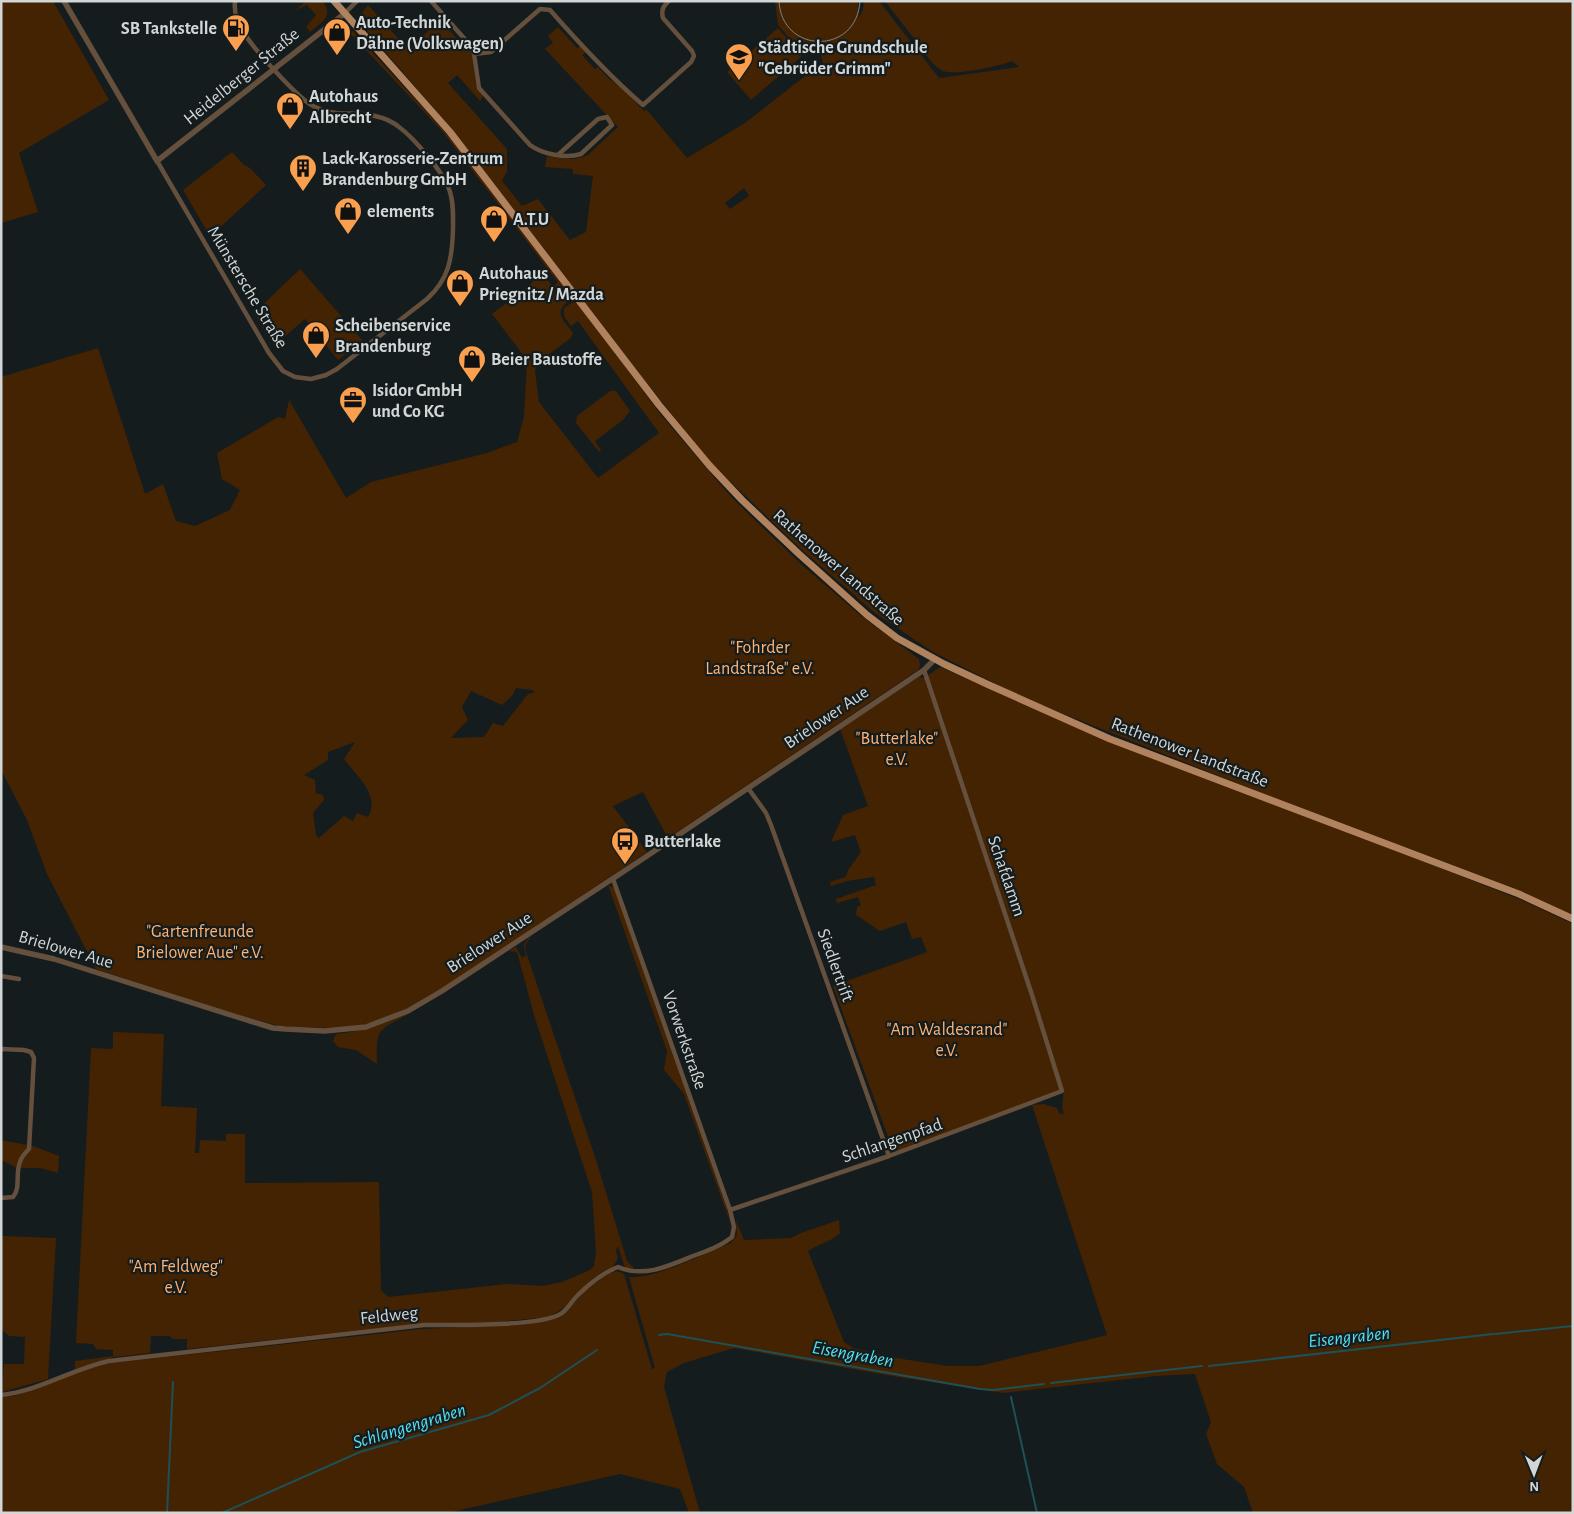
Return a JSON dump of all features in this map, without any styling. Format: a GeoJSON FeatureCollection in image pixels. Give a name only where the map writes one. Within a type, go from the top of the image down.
{"type":"FeatureCollection","features":[{"type":"Feature","properties":{"kind":"main road","name":"Rathenower Landstraße"},"geometry":{"type":"LineString","coordinates":[[334,1],[450,132],[659,405],[709,465],[785,541],[866,615],[897,638],[935,659],[1024,701],[1110,738],[1519,894],[1573,919]]}},
{"type":"Feature","properties":{"kind":"street"},"geometry":{"type":"LineString","coordinates":[[64,1],[157,161]]}},
{"type":"Feature","properties":{"kind":"street","name":"Münstersche Straße"},"geometry":{"type":"LineString","coordinates":[[157,161],[269,353],[279,367],[295,377],[311,379],[334,371],[421,304],[442,283],[450,260],[453,205],[445,180],[430,160],[399,126],[372,115],[333,113],[316,108],[300,97],[243,31],[235,13],[235,1]]}},
{"type":"Feature","properties":{"kind":"street"},"geometry":{"type":"LineString","coordinates":[[344,14],[357,1]]}},
{"type":"Feature","properties":{"kind":"street"},"geometry":{"type":"LineString","coordinates":[[431,1],[470,44],[474,54],[479,88],[530,145],[536,149],[559,154],[575,156],[581,154],[612,125],[611,122],[607,117],[598,119],[559,154]]}},
{"type":"Feature","properties":{"kind":"street"},"geometry":{"type":"LineString","coordinates":[[474,54],[491,52],[538,11],[550,10],[612,78],[643,104],[691,62],[694,56],[692,51],[663,18],[664,5],[668,1]]}},
{"type":"Feature","properties":{"kind":"street","name":"Heidelberger Straße"},"geometry":{"type":"LineString","coordinates":[[157,161],[344,14]]}},
{"type":"Feature","properties":{"kind":"street","name":"Brielower Aue"},"geometry":{"type":"LineString","coordinates":[[1,947],[71,964],[273,1028],[313,1031],[349,1029],[380,1022],[408,1011],[428,1000],[613,879],[924,670],[935,659]]}},
{"type":"Feature","properties":{"kind":"street","name":"Schafdamm"},"geometry":{"type":"LineString","coordinates":[[924,670],[1044,1030],[1062,1091]]}},
{"type":"Feature","properties":{"kind":"street","name":"Siedlertrift"},"geometry":{"type":"LineString","coordinates":[[748,788],[766,813],[771,825],[889,1156]]}},
{"type":"Feature","properties":{"kind":"street","name":"Vorwerkstraße"},"geometry":{"type":"LineString","coordinates":[[613,879],[730,1210]]}},
{"type":"Feature","properties":{"kind":"street"},"geometry":{"type":"LineString","coordinates":[[1,976],[20,979]]}},
{"type":"Feature","properties":{"kind":"street"},"geometry":{"type":"LineString","coordinates":[[1,1049],[24,1050],[31,1052],[34,1058],[29,1150],[20,1161],[17,1193],[13,1197],[1,1198]]}},
{"type":"Feature","properties":{"kind":"street","name":"Schlangenpfad"},"geometry":{"type":"LineString","coordinates":[[730,1210],[889,1156],[1062,1091]]}},
{"type":"Feature","properties":{"kind":"street","name":"Feldweg"},"geometry":{"type":"LineString","coordinates":[[1,1395],[26,1390],[109,1361],[424,1325],[474,1325],[547,1319],[562,1312],[591,1283],[603,1274],[618,1267],[630,1272],[657,1270],[727,1241],[732,1237],[734,1227],[730,1210]]}},
{"type":"Feature","properties":{"kind":"green space"},"geometry":{"type":"Polygon","coordinates":[[[1,1],[53,1],[109,100],[19,153],[38,212],[1,223],[1,1]]]}},
{"type":"Feature","properties":{"kind":"green space"},"geometry":{"type":"Polygon","coordinates":[[[306,1],[325,1],[327,12],[324,20],[310,32],[306,27],[316,15],[307,5],[296,10],[306,1]]]}},
{"type":"Feature","properties":{"kind":"green space"},"geometry":{"type":"Polygon","coordinates":[[[775,1],[858,1],[859,18],[863,10],[864,1],[879,1],[939,78],[1019,67],[1012,61],[965,72],[941,70],[930,60],[885,1],[1573,1],[1573,916],[1522,891],[1277,799],[1024,698],[933,652],[875,613],[802,550],[711,463],[650,387],[450,127],[362,25],[365,21],[361,14],[368,5],[406,47],[413,45],[440,20],[457,39],[461,38],[471,50],[476,86],[483,96],[480,101],[457,75],[448,83],[507,149],[507,171],[502,181],[522,206],[538,199],[570,240],[586,232],[593,176],[573,174],[573,169],[545,167],[547,156],[568,159],[588,155],[618,127],[545,49],[553,43],[548,36],[558,27],[577,48],[581,46],[586,52],[582,55],[595,69],[598,67],[644,111],[647,110],[687,158],[745,123],[823,62],[820,53],[803,54],[778,25],[775,1]],[[744,188],[725,203],[730,209],[749,196],[744,188]]]}},
{"type":"Feature","properties":{"kind":"green space"},"geometry":{"type":"Polygon","coordinates":[[[778,28],[802,56],[751,100],[727,72],[778,28]]]}},
{"type":"Feature","properties":{"kind":"green space"},"geometry":{"type":"Polygon","coordinates":[[[353,31],[454,142],[573,297],[561,310],[564,322],[573,333],[571,338],[537,363],[535,371],[539,402],[598,478],[659,433],[578,321],[571,326],[564,316],[564,308],[573,302],[578,303],[661,415],[732,498],[802,565],[860,615],[919,659],[920,666],[918,670],[668,838],[643,792],[613,806],[647,852],[408,1009],[371,1023],[351,1027],[280,1026],[235,1014],[96,969],[47,874],[27,820],[1,770],[1,377],[98,348],[145,494],[163,484],[176,521],[195,526],[230,510],[240,490],[222,479],[217,453],[278,417],[285,419],[289,400],[346,498],[371,482],[487,453],[517,442],[524,417],[527,360],[492,314],[531,284],[540,271],[553,287],[558,282],[443,132],[349,32],[353,31]],[[516,688],[512,696],[502,705],[471,691],[462,707],[468,720],[451,738],[484,737],[493,723],[503,726],[528,694],[535,692],[516,688]],[[355,742],[328,752],[328,760],[304,775],[315,780],[316,793],[323,795],[324,800],[313,813],[316,835],[319,838],[344,816],[353,821],[357,813],[368,817],[371,809],[371,801],[365,786],[344,759],[355,742]]]}},
{"type":"Feature","properties":{"kind":"green space"},"geometry":{"type":"Polygon","coordinates":[[[232,152],[266,185],[214,233],[223,243],[217,248],[183,190],[232,152]]]}},
{"type":"Feature","properties":{"kind":"green space"},"geometry":{"type":"Polygon","coordinates":[[[300,269],[363,341],[338,360],[305,319],[274,346],[254,313],[300,269]]]}},
{"type":"Feature","properties":{"kind":"green space"},"geometry":{"type":"Polygon","coordinates":[[[610,391],[616,391],[630,411],[623,420],[595,441],[601,450],[599,452],[576,423],[577,416],[610,391]]]}},
{"type":"Feature","properties":{"kind":"green space"},"geometry":{"type":"Polygon","coordinates":[[[940,667],[1024,704],[1519,899],[1573,924],[1573,1513],[1253,1513],[1244,1487],[1217,1464],[1206,1434],[1211,1422],[1195,1374],[1156,1376],[1003,1393],[892,1376],[734,1348],[684,1363],[667,1372],[664,1387],[700,1513],[689,1513],[680,1489],[620,1474],[447,1513],[1,1513],[1,1397],[14,1396],[102,1364],[422,1329],[517,1325],[548,1321],[562,1316],[586,1290],[606,1275],[617,1271],[624,1274],[652,1369],[655,1368],[629,1277],[640,1277],[666,1270],[731,1243],[737,1235],[736,1221],[744,1240],[791,1238],[839,1220],[840,1233],[833,1239],[808,1251],[844,1342],[853,1348],[902,1359],[948,1366],[979,1366],[1107,1335],[1032,1105],[1044,1104],[1057,1108],[1059,1113],[1064,1114],[1062,1108],[1064,1090],[899,1151],[893,1150],[833,986],[927,952],[921,937],[912,939],[906,922],[880,931],[856,915],[857,907],[861,905],[858,897],[837,903],[836,899],[876,885],[874,877],[847,881],[831,886],[830,882],[846,877],[848,870],[861,852],[855,835],[831,842],[843,815],[868,806],[840,729],[919,677],[924,678],[940,667]]]}},
{"type":"Feature","properties":{"kind":"green space"},"geometry":{"type":"Polygon","coordinates":[[[608,885],[614,888],[730,1222],[684,1094],[664,1070],[667,1051],[608,885]]]}},
{"type":"Feature","properties":{"kind":"green space","name":"\"Am Feldweg\" e.V."},"geometry":{"type":"Polygon","coordinates":[[[532,935],[525,949],[596,1160],[627,1261],[634,1268],[625,1268],[618,1246],[616,1251],[618,1258],[613,1267],[592,1279],[561,1310],[549,1317],[474,1324],[424,1323],[187,1349],[187,1339],[151,1336],[150,1353],[113,1357],[75,1369],[75,1361],[113,1356],[113,1350],[96,1349],[93,1344],[76,1343],[91,1048],[113,1049],[113,1032],[164,1034],[161,1106],[197,1108],[195,1153],[199,1153],[200,1140],[226,1141],[226,1134],[245,1134],[245,1183],[379,1182],[381,1290],[388,1297],[507,1284],[543,1286],[562,1282],[590,1270],[594,1266],[596,1252],[592,1192],[534,1015],[517,952],[509,951],[516,947],[522,958],[526,956],[524,944],[532,935]]]}},
{"type":"Feature","properties":{"kind":"green space"},"geometry":{"type":"Polygon","coordinates":[[[409,1014],[390,1024],[381,1032],[377,1043],[377,1064],[356,1050],[338,1047],[333,1041],[336,1034],[364,1029],[409,1014]]]}},
{"type":"Feature","properties":{"kind":"green space"},"geometry":{"type":"Polygon","coordinates":[[[1,1140],[33,1146],[59,1156],[58,1173],[40,1168],[17,1168],[1,1160],[1,1140]]]}},
{"type":"Feature","properties":{"kind":"green space"},"geometry":{"type":"Polygon","coordinates":[[[1,1236],[56,1238],[48,1379],[2,1392],[4,1364],[24,1364],[25,1337],[9,1336],[1,1329],[1,1236]]]}},
{"type":"Feature","properties":{"kind":"waterway","name":"Eisengraben"},"geometry":{"type":"LineString","coordinates":[[1495,1334],[1573,1326]]}},
{"type":"Feature","properties":{"kind":"waterway","name":"Eisengraben"},"geometry":{"type":"LineString","coordinates":[[659,1335],[667,1334],[980,1389],[993,1390],[1044,1384]]}},
{"type":"Feature","properties":{"kind":"waterway","name":"Eisengraben"},"geometry":{"type":"LineString","coordinates":[[1209,1366],[1493,1334]]}},
{"type":"Feature","properties":{"kind":"waterway","name":"Schlangengraben"},"geometry":{"type":"LineString","coordinates":[[222,1513],[360,1452],[489,1415],[540,1388],[597,1350]]}},
{"type":"Feature","properties":{"kind":"waterway","name":"Eisengraben"},"geometry":{"type":"LineString","coordinates":[[1051,1383],[1202,1366]]}},
{"type":"Feature","properties":{"kind":"waterway"},"geometry":{"type":"LineString","coordinates":[[167,1513],[173,1382]]}},
{"type":"Feature","properties":{"kind":"waterway"},"geometry":{"type":"LineString","coordinates":[[1011,1397],[1037,1513]]}},
{"type":"Feature","properties":{"kind":"tram line"},"geometry":{"type":"LineString","coordinates":[[779,1],[783,18],[792,31],[805,39],[819,42],[834,39],[846,32],[856,19],[860,1]]}},
{"type":"Feature","properties":{"kind":"place","name":"SB Tankstelle"},"geometry":{"type":"Point","coordinates":[236,52]}},
{"type":"Feature","properties":{"kind":"place","name":"Auto-Technik Dähne (Volkswagen)"},"geometry":{"type":"Point","coordinates":[337,56]}},
{"type":"Feature","properties":{"kind":"place","name":"Städtische Grundschule \"Gebrüder Grimm\""},"geometry":{"type":"Point","coordinates":[739,81]}},
{"type":"Feature","properties":{"kind":"place","name":"Autohaus Albrecht"},"geometry":{"type":"Point","coordinates":[290,130]}},
{"type":"Feature","properties":{"kind":"place","name":"Lack-Karosserie-Zentrum Brandenburg GmbH"},"geometry":{"type":"Point","coordinates":[303,192]}},
{"type":"Feature","properties":{"kind":"place","name":"elements"},"geometry":{"type":"Point","coordinates":[348,235]}},
{"type":"Feature","properties":{"kind":"place","name":"A.T.U"},"geometry":{"type":"Point","coordinates":[494,243]}},
{"type":"Feature","properties":{"kind":"place","name":"Autohaus Priegnitz / Mazda"},"geometry":{"type":"Point","coordinates":[460,307]}},
{"type":"Feature","properties":{"kind":"place","name":"Scheibenservice Brandenburg"},"geometry":{"type":"Point","coordinates":[316,359]}},
{"type":"Feature","properties":{"kind":"place","name":"Beier Baustoffe"},"geometry":{"type":"Point","coordinates":[472,383]}},
{"type":"Feature","properties":{"kind":"place","name":"Isidor GmbH und Co KG"},"geometry":{"type":"Point","coordinates":[353,424]}},
{"type":"Feature","properties":{"kind":"place","name":"Butterlake"},"geometry":{"type":"Point","coordinates":[625,865]}},
{"type":"Feature","properties":{"kind":"park label","name":"\"Fohrder Landstraße\" e.V."},"geometry":{"type":"Point","coordinates":[760,658]}},
{"type":"Feature","properties":{"kind":"park label","name":"\"Butterlake\" e.V."},"geometry":{"type":"Point","coordinates":[897,748]}},
{"type":"Feature","properties":{"kind":"park label","name":"\"Gartenfreunde Brielower Aue\" e.V."},"geometry":{"type":"Point","coordinates":[200,941]}},
{"type":"Feature","properties":{"kind":"park label","name":"\"Am Waldesrand\" e.V."},"geometry":{"type":"Point","coordinates":[947,1039]}}]}
